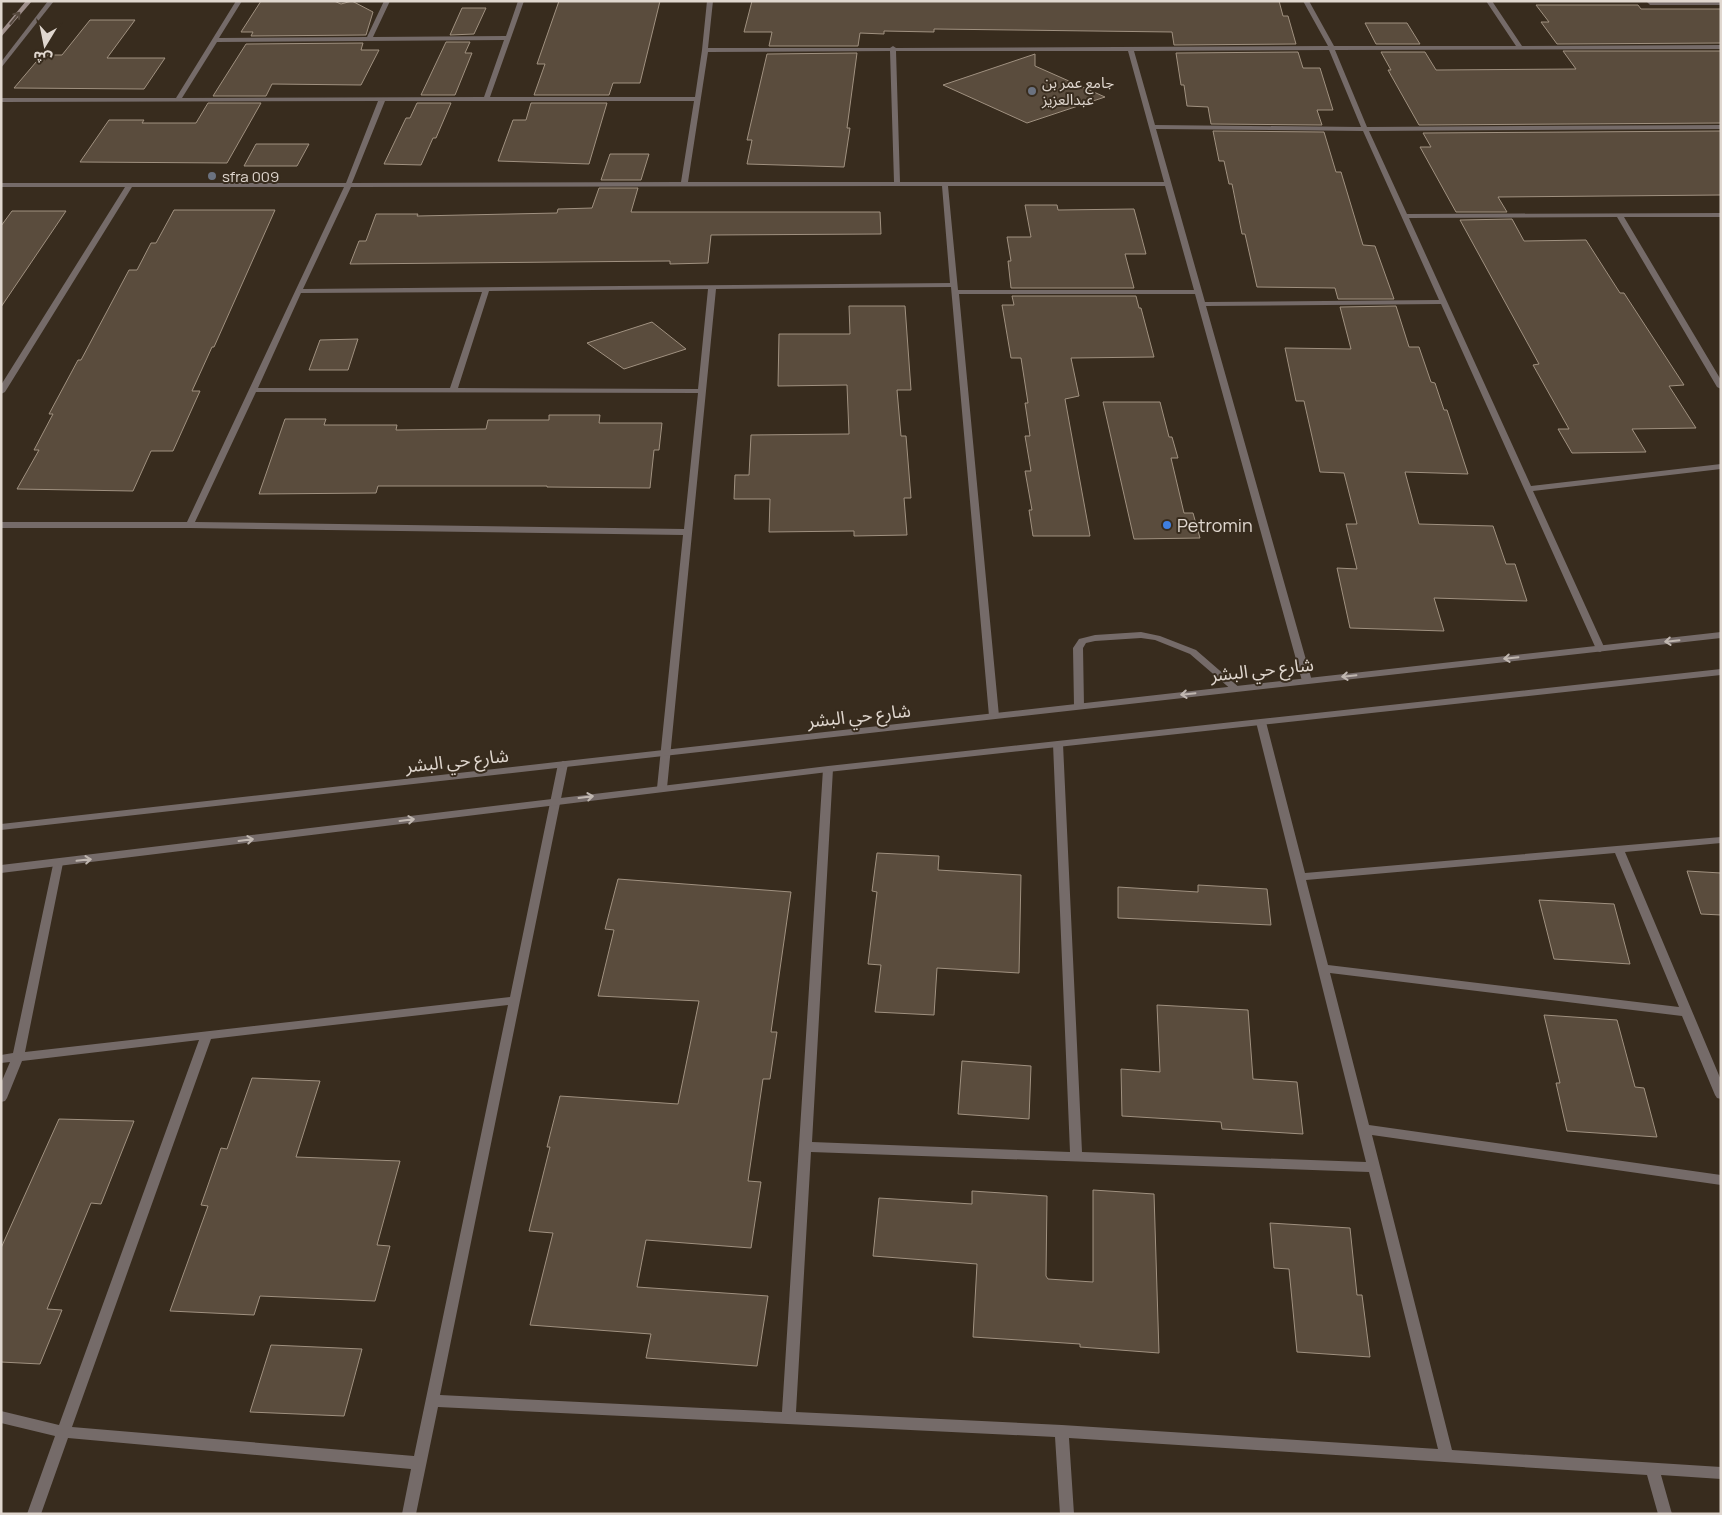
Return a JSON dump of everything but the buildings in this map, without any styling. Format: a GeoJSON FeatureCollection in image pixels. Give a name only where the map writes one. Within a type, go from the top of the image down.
{"type":"FeatureCollection","features":[{"type":"Feature","properties":{"kind":"main road"},"geometry":{"type":"LineString","coordinates":[[1,35],[29,1]]}},
{"type":"Feature","properties":{"kind":"street"},"geometry":{"type":"LineString","coordinates":[[1,66],[51,1]]}},
{"type":"Feature","properties":{"kind":"street"},"geometry":{"type":"LineString","coordinates":[[178,100],[239,1]]}},
{"type":"Feature","properties":{"kind":"street"},"geometry":{"type":"LineString","coordinates":[[369,39],[387,1]]}},
{"type":"Feature","properties":{"kind":"street"},"geometry":{"type":"LineString","coordinates":[[486,100],[521,1]]}},
{"type":"Feature","properties":{"kind":"street"},"geometry":{"type":"LineString","coordinates":[[684,185],[706,50],[710,1]]}},
{"type":"Feature","properties":{"kind":"street"},"geometry":{"type":"LineString","coordinates":[[1306,1],[1331,47],[1443,302],[1600,649]]}},
{"type":"Feature","properties":{"kind":"street"},"geometry":{"type":"LineString","coordinates":[[1489,1],[1520,47]]}},
{"type":"Feature","properties":{"kind":"street"},"geometry":{"type":"LineString","coordinates":[[1649,1],[1650,3],[1721,3]]}},
{"type":"Feature","properties":{"kind":"street"},"geometry":{"type":"LineString","coordinates":[[215,40],[508,38]]}},
{"type":"Feature","properties":{"kind":"street"},"geometry":{"type":"LineString","coordinates":[[706,50],[1721,47]]}},
{"type":"Feature","properties":{"kind":"street"},"geometry":{"type":"LineString","coordinates":[[893,48],[897,185]]}},
{"type":"Feature","properties":{"kind":"street"},"geometry":{"type":"LineString","coordinates":[[1130,48],[1307,681]]}},
{"type":"Feature","properties":{"kind":"street"},"geometry":{"type":"LineString","coordinates":[[1,100],[698,99]]}},
{"type":"Feature","properties":{"kind":"street"},"geometry":{"type":"LineString","coordinates":[[190,525],[348,185],[382,100]]}},
{"type":"Feature","properties":{"kind":"street"},"geometry":{"type":"LineString","coordinates":[[1152,127],[1366,129],[1721,127]]}},
{"type":"Feature","properties":{"kind":"street"},"geometry":{"type":"LineString","coordinates":[[1,185],[1168,184]]}},
{"type":"Feature","properties":{"kind":"street"},"geometry":{"type":"LineString","coordinates":[[1,392],[130,185]]}},
{"type":"Feature","properties":{"kind":"street"},"geometry":{"type":"LineString","coordinates":[[945,185],[994,716]]}},
{"type":"Feature","properties":{"kind":"street"},"geometry":{"type":"LineString","coordinates":[[1405,216],[1721,215]]}},
{"type":"Feature","properties":{"kind":"street"},"geometry":{"type":"LineString","coordinates":[[1619,216],[1721,387]]}},
{"type":"Feature","properties":{"kind":"street"},"geometry":{"type":"LineString","coordinates":[[298,291],[712,288],[1198,292]]}},
{"type":"Feature","properties":{"kind":"street"},"geometry":{"type":"LineString","coordinates":[[662,788],[712,288]]}},
{"type":"Feature","properties":{"kind":"street"},"geometry":{"type":"LineString","coordinates":[[454,390],[486,290]]}},
{"type":"Feature","properties":{"kind":"street"},"geometry":{"type":"LineString","coordinates":[[1201,304],[1443,302]]}},
{"type":"Feature","properties":{"kind":"street"},"geometry":{"type":"LineString","coordinates":[[252,390],[702,391]]}},
{"type":"Feature","properties":{"kind":"street"},"geometry":{"type":"LineString","coordinates":[[1527,488],[1721,466]]}},
{"type":"Feature","properties":{"kind":"street"},"geometry":{"type":"LineString","coordinates":[[1,525],[190,525],[688,532]]}},
{"type":"Feature","properties":{"kind":"street"},"geometry":{"type":"LineString","coordinates":[[1079,706],[1078,648],[1082,641],[1095,638],[1141,635],[1157,638],[1193,652],[1236,689]]}},
{"type":"Feature","properties":{"kind":"street","name":"شارع حي البشر"},"geometry":{"type":"LineString","coordinates":[[1,827],[1721,635]]}},
{"type":"Feature","properties":{"kind":"street"},"geometry":{"type":"LineString","coordinates":[[1,870],[662,788],[1721,672]]}},
{"type":"Feature","properties":{"kind":"street"},"geometry":{"type":"LineString","coordinates":[[1261,722],[1447,1456]]}},
{"type":"Feature","properties":{"kind":"street"},"geometry":{"type":"LineString","coordinates":[[1058,744],[1076,1157]]}},
{"type":"Feature","properties":{"kind":"street"},"geometry":{"type":"LineString","coordinates":[[409,1514],[563,764]]}},
{"type":"Feature","properties":{"kind":"street"},"geometry":{"type":"LineString","coordinates":[[790,1418],[828,769]]}},
{"type":"Feature","properties":{"kind":"street"},"geometry":{"type":"LineString","coordinates":[[1300,878],[1721,840]]}},
{"type":"Feature","properties":{"kind":"street"},"geometry":{"type":"LineString","coordinates":[[1618,849],[1721,1095]]}},
{"type":"Feature","properties":{"kind":"street"},"geometry":{"type":"LineString","coordinates":[[1,1098],[18,1058],[58,863]]}},
{"type":"Feature","properties":{"kind":"street"},"geometry":{"type":"LineString","coordinates":[[1324,968],[1686,1012]]}},
{"type":"Feature","properties":{"kind":"street"},"geometry":{"type":"LineString","coordinates":[[1,1059],[515,1000]]}},
{"type":"Feature","properties":{"kind":"street"},"geometry":{"type":"LineString","coordinates":[[34,1514],[207,1035]]}},
{"type":"Feature","properties":{"kind":"street"},"geometry":{"type":"LineString","coordinates":[[1364,1129],[1721,1180]]}},
{"type":"Feature","properties":{"kind":"street"},"geometry":{"type":"LineString","coordinates":[[806,1147],[1374,1168]]}},
{"type":"Feature","properties":{"kind":"street"},"geometry":{"type":"LineString","coordinates":[[432,1401],[1062,1431],[1721,1473]]}},
{"type":"Feature","properties":{"kind":"street"},"geometry":{"type":"LineString","coordinates":[[1,1417],[64,1432],[419,1463]]}},
{"type":"Feature","properties":{"kind":"street"},"geometry":{"type":"LineString","coordinates":[[1062,1431],[1067,1514]]}},
{"type":"Feature","properties":{"kind":"street"},"geometry":{"type":"LineString","coordinates":[[1652,1468],[1665,1514]]}},
{"type":"Feature","properties":{"kind":"place","name":"جامع عمر بن عبدالعزيز"},"geometry":{"type":"Point","coordinates":[1032,91]}},
{"type":"Feature","properties":{"kind":"place","name":"sfra 009"},"geometry":{"type":"Point","coordinates":[212,176]}},
{"type":"Feature","properties":{"kind":"place","name":"Petromin"},"geometry":{"type":"Point","coordinates":[1167,525]}}]}
